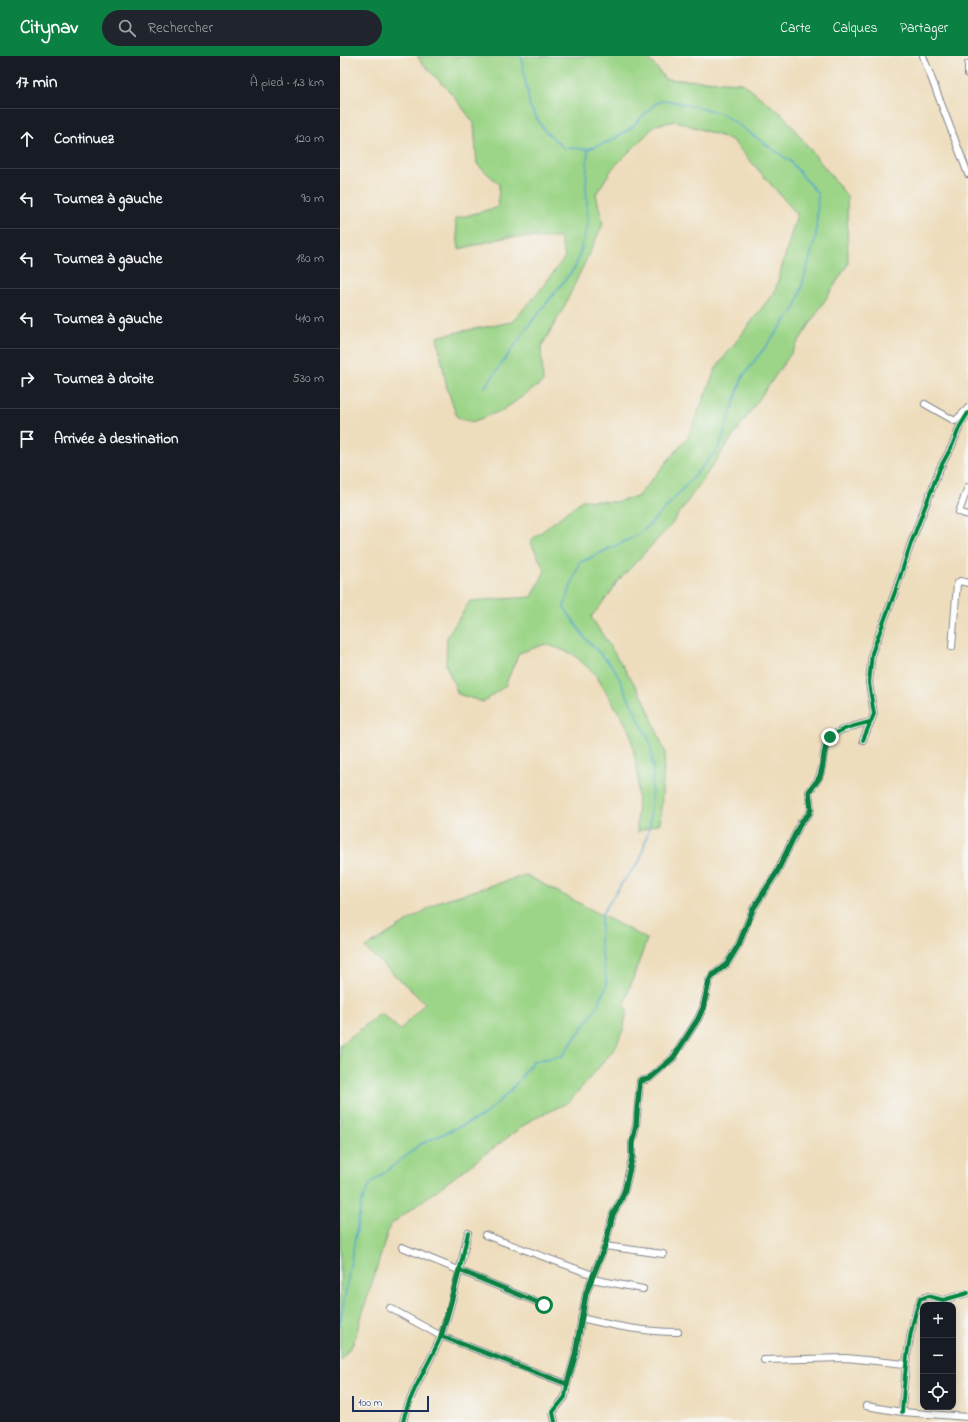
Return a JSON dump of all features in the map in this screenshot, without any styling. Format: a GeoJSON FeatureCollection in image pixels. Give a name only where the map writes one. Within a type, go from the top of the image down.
{"type":"FeatureCollection","features":[{"type":"Feature","properties":{"kind":"street"},"geometry":{"type":"LineString","coordinates":[[923,56],[965,158],[968,174]]}},
{"type":"Feature","properties":{"kind":"street"},"geometry":{"type":"LineString","coordinates":[[968,64],[968,74]]}},
{"type":"Feature","properties":{"kind":"street"},"geometry":{"type":"LineString","coordinates":[[925,404],[955,421],[968,408]]}},
{"type":"Feature","properties":{"kind":"street"},"geometry":{"type":"LineString","coordinates":[[863,740],[874,716],[869,683],[874,647],[931,490],[960,426],[968,413]]}},
{"type":"Feature","properties":{"kind":"street"},"geometry":{"type":"LineString","coordinates":[[968,487],[959,512],[968,515]]}},
{"type":"Feature","properties":{"kind":"street"},"geometry":{"type":"LineString","coordinates":[[952,647],[957,584],[960,581],[968,582]]}},
{"type":"Feature","properties":{"kind":"street"},"geometry":{"type":"LineString","coordinates":[[555,1422],[553,1412],[565,1397],[575,1356],[586,1293],[605,1246],[613,1214],[625,1189],[632,1158],[632,1143],[636,1126],[640,1081],[649,1079],[673,1058],[698,1019],[703,1008],[709,981],[714,974],[727,964],[739,944],[753,909],[777,872],[801,822],[809,814],[811,809],[809,792],[819,778],[822,770],[824,751],[830,737],[841,730],[870,722]]}},
{"type":"Feature","properties":{"kind":"street"},"geometry":{"type":"LineString","coordinates":[[403,1422],[412,1397],[441,1336],[468,1232]]}},
{"type":"Feature","properties":{"kind":"street"},"geometry":{"type":"LineString","coordinates":[[485,1235],[592,1277],[643,1289]]}},
{"type":"Feature","properties":{"kind":"street"},"geometry":{"type":"LineString","coordinates":[[605,1246],[663,1254]]}},
{"type":"Feature","properties":{"kind":"street"},"geometry":{"type":"LineString","coordinates":[[402,1247],[544,1305]]}},
{"type":"Feature","properties":{"kind":"street"},"geometry":{"type":"LineString","coordinates":[[902,1412],[905,1364],[912,1330],[921,1298],[928,1296],[943,1300],[968,1293]]}},
{"type":"Feature","properties":{"kind":"street"},"geometry":{"type":"LineString","coordinates":[[390,1308],[441,1336],[567,1384]]}},
{"type":"Feature","properties":{"kind":"street"},"geometry":{"type":"LineString","coordinates":[[581,1318],[646,1331],[678,1332]]}},
{"type":"Feature","properties":{"kind":"street"},"geometry":{"type":"LineString","coordinates":[[764,1360],[846,1358],[905,1364]]}},
{"type":"Feature","properties":{"kind":"street"},"geometry":{"type":"LineString","coordinates":[[866,1406],[902,1412],[968,1417]]}},
{"type":"Feature","properties":{"kind":"green space"},"geometry":{"type":"Polygon","coordinates":[[[417,56],[645,56],[665,79],[742,83],[783,115],[847,196],[848,264],[792,352],[671,525],[617,582],[609,595],[591,617],[644,699],[665,752],[660,823],[637,832],[638,775],[630,731],[595,674],[573,654],[546,644],[519,653],[505,686],[483,702],[458,694],[446,665],[447,637],[470,601],[532,597],[545,571],[530,541],[582,500],[614,502],[637,497],[688,437],[716,368],[775,291],[797,214],[732,140],[676,121],[656,125],[612,169],[596,194],[603,224],[562,311],[541,347],[543,382],[503,410],[472,422],[457,417],[447,388],[437,337],[512,322],[538,293],[565,257],[560,238],[507,237],[459,249],[455,219],[498,207],[499,184],[477,164],[474,123],[452,94],[417,56]]]}},
{"type":"Feature","properties":{"kind":"green space"},"geometry":{"type":"Polygon","coordinates":[[[526,875],[647,939],[627,995],[625,1004],[627,1012],[623,1030],[611,1053],[569,1102],[531,1120],[390,1225],[353,1344],[340,1361],[340,1045],[381,1013],[400,1030],[425,1003],[365,948],[440,901],[526,875]]]}},
{"type":"Feature","properties":{"kind":"waterway"},"geometry":{"type":"LineString","coordinates":[[340,1324],[361,1204],[370,1184],[421,1144],[483,1116],[511,1090],[533,1061],[562,1056],[596,1009],[607,985],[600,941],[602,914],[622,883],[640,861],[650,824],[653,768],[650,742],[614,668],[585,638],[564,607],[579,563],[640,534],[664,510],[719,448],[743,376],[796,307],[816,236],[818,194],[790,161],[721,113],[666,100],[656,103],[630,129],[608,142],[588,149],[564,148],[544,130],[530,107],[521,56]]}},
{"type":"Feature","properties":{"kind":"waterway"},"geometry":{"type":"LineString","coordinates":[[485,387],[533,320],[576,266],[588,224],[586,186],[588,150]]}},
{"type":"Feature","properties":{"kind":"cycle path"},"geometry":{"type":"LineString","coordinates":[[863,740],[874,714],[869,683],[872,653],[895,592],[911,543],[940,468],[952,446],[960,426],[968,413]]}},
{"type":"Feature","properties":{"kind":"cycle path"},"geometry":{"type":"LineString","coordinates":[[555,1422],[553,1412],[565,1397],[575,1356],[586,1293],[605,1246],[613,1214],[625,1189],[632,1158],[632,1143],[636,1126],[640,1081],[649,1079],[673,1058],[698,1019],[703,1008],[709,981],[714,974],[727,964],[739,944],[753,909],[777,872],[801,822],[809,814],[811,809],[809,792],[820,774],[826,744],[830,738],[841,730],[870,722]]}},
{"type":"Feature","properties":{"kind":"cycle path"},"geometry":{"type":"LineString","coordinates":[[403,1422],[410,1400],[441,1336],[453,1298],[468,1233]]}},
{"type":"Feature","properties":{"kind":"cycle path"},"geometry":{"type":"LineString","coordinates":[[902,1412],[909,1341],[920,1299],[928,1296],[943,1300],[968,1293]]}},
{"type":"Feature","properties":{"kind":"route"},"geometry":{"type":"LineString","coordinates":[[544,1305],[459,1270],[441,1336],[567,1384],[575,1356],[586,1293],[605,1246],[613,1214],[625,1189],[632,1158],[632,1143],[636,1126],[640,1081],[649,1079],[667,1065],[679,1051],[698,1019],[703,1008],[709,981],[714,974],[727,964],[739,944],[756,903],[777,872],[801,822],[809,814],[811,809],[809,792],[819,778],[822,770],[824,751],[830,737]]}}]}
